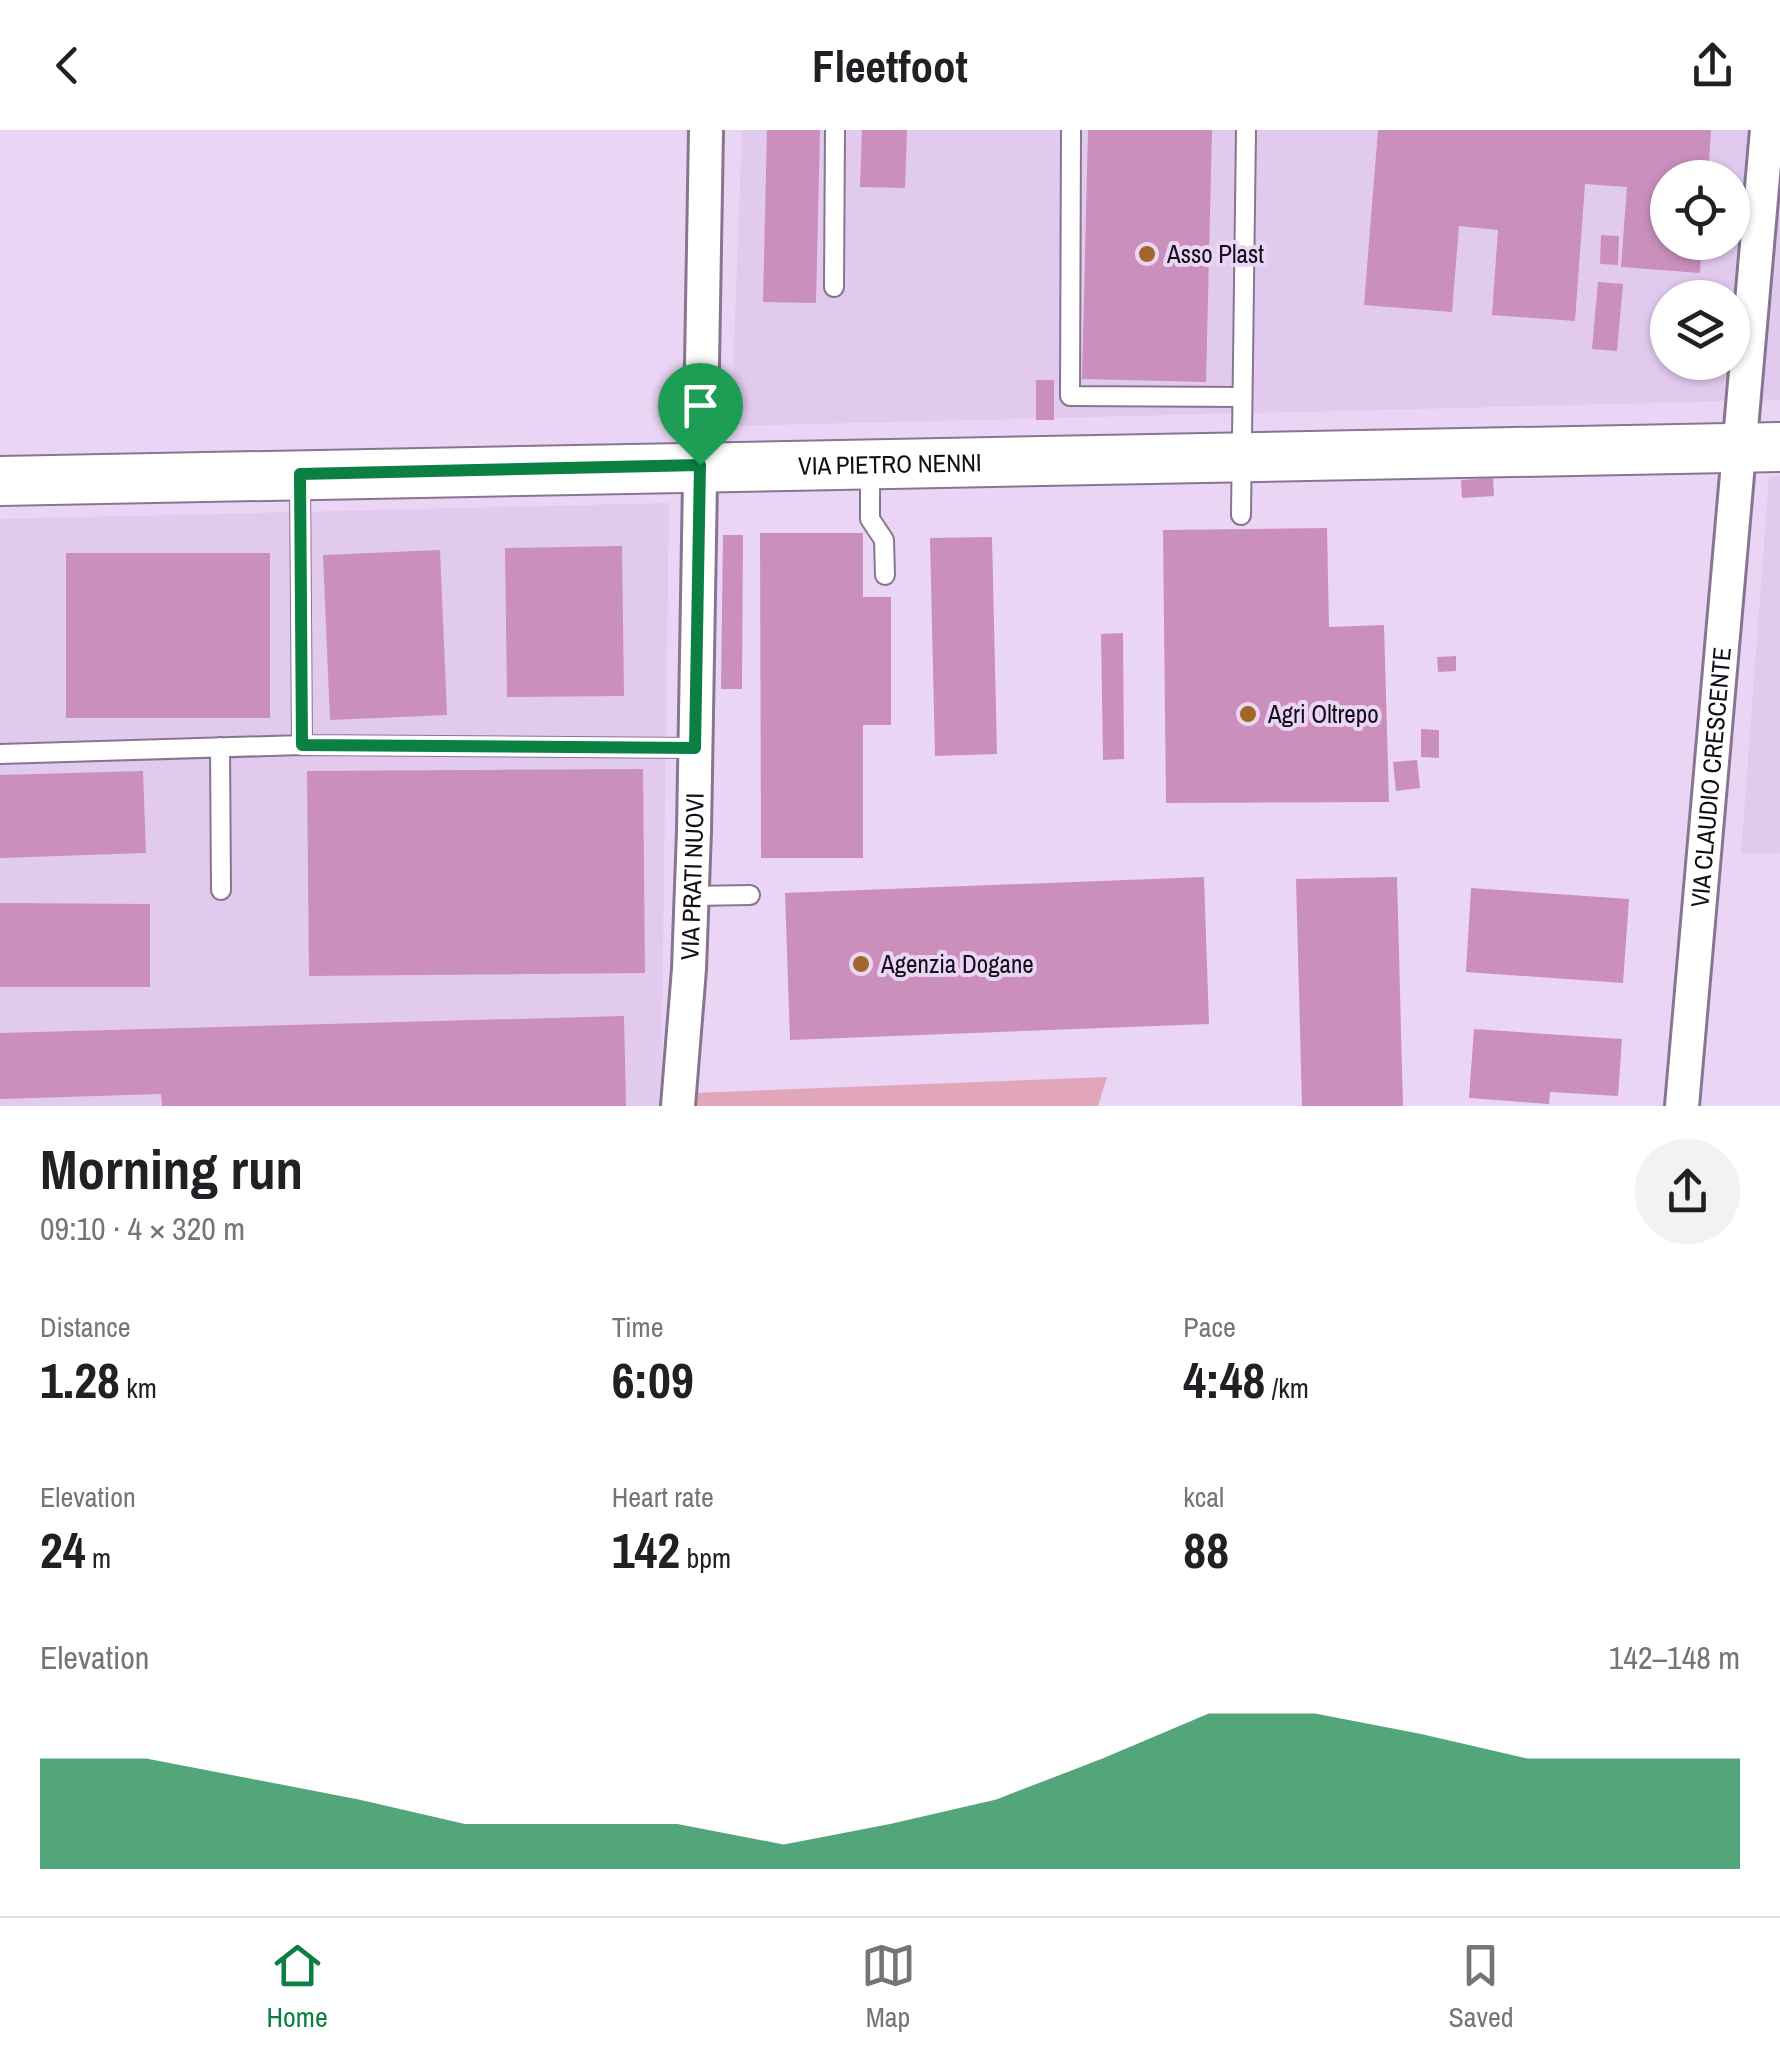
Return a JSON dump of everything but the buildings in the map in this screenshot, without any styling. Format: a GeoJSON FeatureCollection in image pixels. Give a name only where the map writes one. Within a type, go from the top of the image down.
{"type":"FeatureCollection","features":[{"type":"Feature","properties":{"kind":"street","name":"VIA PRATI NUOVI"},"geometry":{"type":"LineString","coordinates":[[678,1106],[692,896],[706,130]]}},
{"type":"Feature","properties":{"kind":"street","name":"VIA CLAUDIO CRESCENTE"},"geometry":{"type":"LineString","coordinates":[[1682,1106],[1760,448],[1768,262],[1766,130]]}},
{"type":"Feature","properties":{"kind":"street","name":"VIA PIETRO NENNI"},"geometry":{"type":"LineString","coordinates":[[0,481],[1760,448]]}},
{"type":"Feature","properties":{"kind":"lane"},"geometry":{"type":"LineString","coordinates":[[834,287],[835,130]]}},
{"type":"Feature","properties":{"kind":"lane"},"geometry":{"type":"LineString","coordinates":[[1071,130],[1070,396],[1241,398]]}},
{"type":"Feature","properties":{"kind":"lane"},"geometry":{"type":"LineString","coordinates":[[1241,515],[1246,130]]}},
{"type":"Feature","properties":{"kind":"lane"},"geometry":{"type":"LineString","coordinates":[[870,462],[870,518],[884,540],[885,575]]}},
{"type":"Feature","properties":{"kind":"lane"},"geometry":{"type":"LineString","coordinates":[[300,474],[302,745]]}},
{"type":"Feature","properties":{"kind":"lane"},"geometry":{"type":"LineString","coordinates":[[0,754],[302,745],[695,748]]}},
{"type":"Feature","properties":{"kind":"lane"},"geometry":{"type":"LineString","coordinates":[[220,747],[221,890]]}},
{"type":"Feature","properties":{"kind":"lane"},"geometry":{"type":"LineString","coordinates":[[692,896],[750,895]]}},
{"type":"Feature","properties":{"kind":"shaded area"},"geometry":{"type":"Polygon","coordinates":[[[742,130],[1780,130],[1780,400],[731,426],[742,130]]]}},
{"type":"Feature","properties":{"kind":"shaded area"},"geometry":{"type":"Polygon","coordinates":[[[1769,476],[1780,476],[1780,853],[1741,854],[1769,476]]]}},
{"type":"Feature","properties":{"kind":"shaded area"},"geometry":{"type":"Polygon","coordinates":[[[669,503],[661,1106],[0,1106],[0,519],[669,503]]]}},
{"type":"Feature","properties":{"kind":"shaded area"},"geometry":{"type":"Polygon","coordinates":[[[1107,1077],[1098,1106],[693,1106],[694,1093],[1107,1077]]]}},
{"type":"Feature","properties":{"kind":"place","name":"Asso Plast"},"geometry":{"type":"Point","coordinates":[1147,254]}},
{"type":"Feature","properties":{"kind":"place","name":"Agri Oltrepo"},"geometry":{"type":"Point","coordinates":[1248,714]}},
{"type":"Feature","properties":{"kind":"place","name":"Agenzia Dogane"},"geometry":{"type":"Point","coordinates":[861,964]}},
{"type":"Feature","properties":{"kind":"route"},"geometry":{"type":"LineString","coordinates":[[700,465],[695,748],[302,745],[300,474],[700,465]]}}]}
